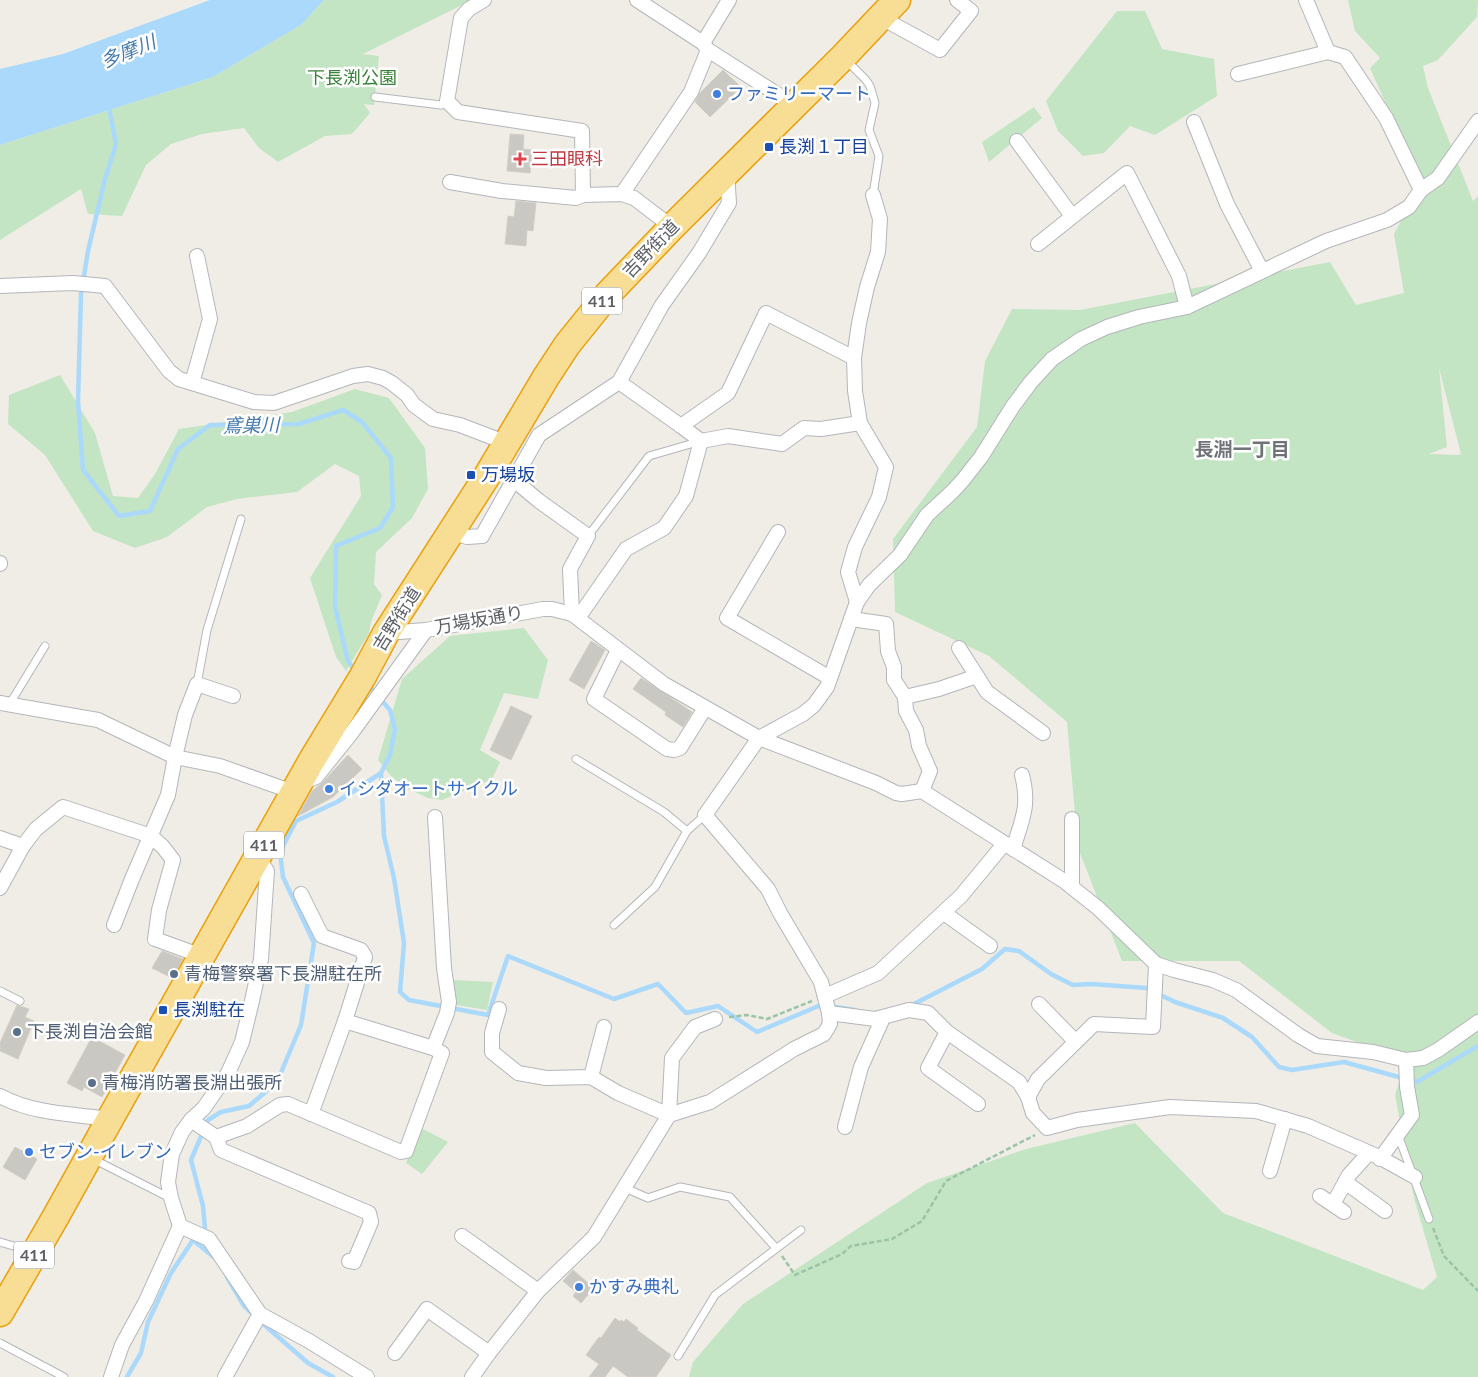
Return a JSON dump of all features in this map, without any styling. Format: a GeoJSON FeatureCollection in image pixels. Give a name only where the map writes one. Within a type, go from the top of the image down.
{"type":"FeatureCollection","features":[{"type":"Feature","properties":{"kind":"highway","name":"吉野街道"},"geometry":{"type":"LineString","coordinates":[[0,1313],[36,1253],[295,789],[369,689],[386,633],[452,532],[546,377],[568,345],[608,294],[889,9]]}},
{"type":"Feature","properties":{"kind":"street"},"geometry":{"type":"LineString","coordinates":[[484,0],[469,9],[462,18],[447,101],[458,112],[582,131],[583,196]]}},
{"type":"Feature","properties":{"kind":"street"},"geometry":{"type":"LineString","coordinates":[[638,0],[794,105]]}},
{"type":"Feature","properties":{"kind":"street"},"geometry":{"type":"LineString","coordinates":[[622,194],[691,92],[706,46],[729,0]]}},
{"type":"Feature","properties":{"kind":"street"},"geometry":{"type":"LineString","coordinates":[[889,9],[940,50],[970,11],[957,0]]}},
{"type":"Feature","properties":{"kind":"street"},"geometry":{"type":"LineString","coordinates":[[1306,0],[1328,52]]}},
{"type":"Feature","properties":{"kind":"street"},"geometry":{"type":"LineString","coordinates":[[1238,74],[1328,52],[1345,57],[1386,118],[1421,190]]}},
{"type":"Feature","properties":{"kind":"street"},"geometry":{"type":"LineString","coordinates":[[499,1009],[492,1032],[492,1052],[518,1073],[546,1078],[591,1077],[618,1093],[669,1115],[710,1102],[794,1049],[824,1034],[830,1024],[821,982],[780,914],[768,889],[705,815],[759,738],[803,714],[814,705],[830,678],[856,602],[869,585],[900,555],[927,515],[963,480],[981,457],[1030,382],[1052,360],[1082,339],[1107,327],[1139,317],[1187,307],[1326,241],[1387,220],[1410,207],[1421,190],[1438,178],[1478,121]]}},
{"type":"Feature","properties":{"kind":"street"},"geometry":{"type":"LineString","coordinates":[[1194,122],[1227,204],[1262,271]]}},
{"type":"Feature","properties":{"kind":"street"},"geometry":{"type":"LineString","coordinates":[[1017,140],[1072,216]]}},
{"type":"Feature","properties":{"kind":"street"},"geometry":{"type":"LineString","coordinates":[[452,532],[467,538],[482,536],[539,434],[618,382],[662,305],[699,253],[729,203],[727,172]]}},
{"type":"Feature","properties":{"kind":"street"},"geometry":{"type":"LineString","coordinates":[[1038,244],[1127,173],[1179,276],[1187,307]]}},
{"type":"Feature","properties":{"kind":"street"},"geometry":{"type":"LineString","coordinates":[[450,182],[502,191],[576,198],[622,194],[634,198],[672,227]]}},
{"type":"Feature","properties":{"kind":"street"},"geometry":{"type":"LineString","coordinates":[[856,602],[848,572],[855,547],[879,497],[886,467],[860,423],[855,391],[854,358],[867,287],[878,252],[880,219],[873,195]]}},
{"type":"Feature","properties":{"kind":"street"},"geometry":{"type":"LineString","coordinates":[[192,383],[210,319],[197,256]]}},
{"type":"Feature","properties":{"kind":"street"},"geometry":{"type":"LineString","coordinates":[[0,286],[73,283],[105,286],[168,371],[179,379],[254,402],[274,403],[353,376],[368,374],[383,378],[392,383],[407,395],[414,405],[433,419],[460,425],[507,443]]}},
{"type":"Feature","properties":{"kind":"street"},"geometry":{"type":"LineString","coordinates":[[681,426],[728,393],[766,314],[854,358]]}},
{"type":"Feature","properties":{"kind":"street"},"geometry":{"type":"LineString","coordinates":[[618,382],[700,441],[728,436],[782,444],[804,428],[821,429],[860,423]]}},
{"type":"Feature","properties":{"kind":"street"},"geometry":{"type":"LineString","coordinates":[[575,616],[626,549],[664,528],[686,496],[700,441]]}},
{"type":"Feature","properties":{"kind":"street"},"geometry":{"type":"LineString","coordinates":[[514,480],[539,501],[588,536],[570,569],[575,616],[618,650],[664,684],[759,738],[876,782],[896,793],[922,791],[1072,887],[1098,908],[1156,964],[1213,980],[1236,990],[1298,1035],[1317,1046],[1373,1052],[1406,1060],[1423,1058],[1438,1050],[1478,1022]]}},
{"type":"Feature","properties":{"kind":"street"},"geometry":{"type":"LineString","coordinates":[[778,532],[727,618],[830,678]]}},
{"type":"Feature","properties":{"kind":"street","name":"万場坂通り"},"geometry":{"type":"LineString","coordinates":[[386,633],[426,630],[543,609],[552,609],[575,616]]}},
{"type":"Feature","properties":{"kind":"street"},"geometry":{"type":"LineString","coordinates":[[851,619],[886,624],[888,650],[894,667],[894,680],[905,697],[906,712],[916,730],[919,746],[930,772],[922,791]]}},
{"type":"Feature","properties":{"kind":"street"},"geometry":{"type":"LineString","coordinates":[[369,689],[426,630]]}},
{"type":"Feature","properties":{"kind":"street"},"geometry":{"type":"LineString","coordinates":[[959,648],[988,692],[1043,732]]}},
{"type":"Feature","properties":{"kind":"street"},"geometry":{"type":"LineString","coordinates":[[618,650],[594,699],[667,749],[674,750],[680,748],[705,708]]}},
{"type":"Feature","properties":{"kind":"street"},"geometry":{"type":"LineString","coordinates":[[905,697],[939,689],[977,676]]}},
{"type":"Feature","properties":{"kind":"street"},"geometry":{"type":"LineString","coordinates":[[114,925],[168,795],[175,757],[186,715],[197,684],[233,696]]}},
{"type":"Feature","properties":{"kind":"street"},"geometry":{"type":"LineString","coordinates":[[5,704],[98,720],[175,757],[220,766],[295,789]]}},
{"type":"Feature","properties":{"kind":"street"},"geometry":{"type":"LineString","coordinates":[[825,996],[878,973],[962,896],[1009,847],[1026,811],[1026,790],[1022,775]]}},
{"type":"Feature","properties":{"kind":"street"},"geometry":{"type":"LineString","coordinates":[[0,888],[23,846],[36,829],[63,807],[151,836],[173,860],[159,910],[155,939],[202,956]]}},
{"type":"Feature","properties":{"kind":"street"},"geometry":{"type":"LineString","coordinates":[[433,1048],[448,1007],[435,817]]}},
{"type":"Feature","properties":{"kind":"street"},"geometry":{"type":"LineString","coordinates":[[1072,819],[1072,887]]}},
{"type":"Feature","properties":{"kind":"street"},"geometry":{"type":"LineString","coordinates":[[0,838],[23,846]]}},
{"type":"Feature","properties":{"kind":"street"},"geometry":{"type":"LineString","coordinates":[[258,856],[267,871],[260,959],[242,1042],[228,1073],[194,1121],[182,1132],[172,1154],[168,1182],[171,1198],[184,1228],[209,1238],[218,1249],[245,1294],[257,1319],[308,1341],[367,1377]]}},
{"type":"Feature","properties":{"kind":"street"},"geometry":{"type":"LineString","coordinates":[[300,894],[322,936],[361,950],[365,957],[311,1114]]}},
{"type":"Feature","properties":{"kind":"street"},"geometry":{"type":"LineString","coordinates":[[944,913],[990,946]]}},
{"type":"Feature","properties":{"kind":"street"},"geometry":{"type":"LineString","coordinates":[[1028,1097],[1038,1079],[1094,1024],[1153,1027],[1156,964]]}},
{"type":"Feature","properties":{"kind":"street"},"geometry":{"type":"LineString","coordinates":[[1038,1004],[1075,1041]]}},
{"type":"Feature","properties":{"kind":"street"},"geometry":{"type":"LineString","coordinates":[[829,1013],[875,1019],[909,1010],[928,1013],[947,1032],[1019,1082],[1028,1097],[1033,1113],[1048,1128],[1077,1120],[1170,1107],[1256,1111],[1308,1126],[1375,1156],[1415,1177]]}},
{"type":"Feature","properties":{"kind":"street"},"geometry":{"type":"LineString","coordinates":[[845,1127],[861,1067],[883,1018]]}},
{"type":"Feature","properties":{"kind":"street"},"geometry":{"type":"LineString","coordinates":[[472,1377],[538,1291],[594,1237],[669,1115],[672,1058],[695,1026],[715,1020]]}},
{"type":"Feature","properties":{"kind":"street"},"geometry":{"type":"LineString","coordinates":[[214,1135],[257,1120],[280,1105],[288,1104],[401,1152],[406,1151],[442,1053],[433,1048],[344,1021]]}},
{"type":"Feature","properties":{"kind":"street"},"geometry":{"type":"LineString","coordinates":[[591,1077],[604,1027]]}},
{"type":"Feature","properties":{"kind":"street"},"geometry":{"type":"LineString","coordinates":[[947,1032],[928,1068],[978,1104]]}},
{"type":"Feature","properties":{"kind":"street"},"geometry":{"type":"LineString","coordinates":[[1320,1196],[1338,1208],[1345,1182],[1349,1175],[1375,1156],[1398,1134],[1412,1115],[1407,1087],[1406,1060]]}},
{"type":"Feature","properties":{"kind":"street"},"geometry":{"type":"LineString","coordinates":[[0,1096],[13,1103],[34,1109],[110,1119]]}},
{"type":"Feature","properties":{"kind":"street"},"geometry":{"type":"LineString","coordinates":[[1270,1171],[1285,1119]]}},
{"type":"Feature","properties":{"kind":"street"},"geometry":{"type":"LineString","coordinates":[[194,1121],[214,1135],[221,1150],[369,1213],[372,1222],[354,1262],[349,1262]]}},
{"type":"Feature","properties":{"kind":"street"},"geometry":{"type":"LineString","coordinates":[[1345,1182],[1385,1211]]}},
{"type":"Feature","properties":{"kind":"street"},"geometry":{"type":"LineString","coordinates":[[111,1377],[122,1346],[184,1228]]}},
{"type":"Feature","properties":{"kind":"street"},"geometry":{"type":"LineString","coordinates":[[462,1236],[538,1291]]}},
{"type":"Feature","properties":{"kind":"street"},"geometry":{"type":"LineString","coordinates":[[395,1353],[427,1309],[489,1353]]}},
{"type":"Feature","properties":{"kind":"street"},"geometry":{"type":"LineString","coordinates":[[225,1377],[257,1319]]}},
{"type":"Feature","properties":{"kind":"lane"},"geometry":{"type":"LineString","coordinates":[[843,56],[866,80],[870,86],[875,103],[869,130],[878,156],[873,195]]}},
{"type":"Feature","properties":{"kind":"lane"},"geometry":{"type":"LineString","coordinates":[[375,97],[441,105],[447,101]]}},
{"type":"Feature","properties":{"kind":"lane"},"geometry":{"type":"LineString","coordinates":[[588,536],[648,456],[700,441]]}},
{"type":"Feature","properties":{"kind":"lane"},"geometry":{"type":"LineString","coordinates":[[197,684],[207,630],[241,519]]}},
{"type":"Feature","properties":{"kind":"lane"},"geometry":{"type":"LineString","coordinates":[[5,704],[46,646]]}},
{"type":"Feature","properties":{"kind":"lane"},"geometry":{"type":"LineString","coordinates":[[576,759],[664,812],[687,831]]}},
{"type":"Feature","properties":{"kind":"lane"},"geometry":{"type":"LineString","coordinates":[[614,925],[655,886],[687,831],[705,815]]}},
{"type":"Feature","properties":{"kind":"lane"},"geometry":{"type":"LineString","coordinates":[[0,991],[20,1001]]}},
{"type":"Feature","properties":{"kind":"lane"},"geometry":{"type":"LineString","coordinates":[[1398,1134],[1429,1219]]}},
{"type":"Feature","properties":{"kind":"lane"},"geometry":{"type":"LineString","coordinates":[[89,1156],[171,1198]]}},
{"type":"Feature","properties":{"kind":"lane"},"geometry":{"type":"LineString","coordinates":[[625,1188],[648,1198],[680,1188],[730,1197],[776,1248]]}},
{"type":"Feature","properties":{"kind":"lane"},"geometry":{"type":"LineString","coordinates":[[678,1356],[715,1295],[800,1230]]}},
{"type":"Feature","properties":{"kind":"lane"},"geometry":{"type":"LineString","coordinates":[[0,1242],[36,1253]]}},
{"type":"Feature","properties":{"kind":"lane"},"geometry":{"type":"LineString","coordinates":[[0,1343],[64,1377]]}},
{"type":"Feature","properties":{"kind":"path"},"geometry":{"type":"LineString","coordinates":[[715,1020],[747,1014],[767,1019],[825,996]]}},
{"type":"Feature","properties":{"kind":"path"},"geometry":{"type":"LineString","coordinates":[[776,1248],[795,1274],[842,1254],[851,1246],[892,1239],[922,1221],[946,1181],[1048,1128]]}},
{"type":"Feature","properties":{"kind":"path"},"geometry":{"type":"LineString","coordinates":[[1429,1219],[1444,1256],[1478,1290]]}},
{"type":"Feature","properties":{"kind":"green space","name":"下長渕公園"},"geometry":{"type":"Polygon","coordinates":[[[324,0],[469,0],[363,54],[379,56],[374,105],[364,104],[370,113],[352,134],[325,136],[278,162],[259,148],[244,128],[202,134],[171,144],[146,165],[122,216],[88,214],[81,189],[0,240],[0,145],[213,77],[301,25],[324,0]]]}},
{"type":"Feature","properties":{"kind":"green space"},"geometry":{"type":"Polygon","coordinates":[[[1348,0],[1478,0],[1477,17],[1438,60],[1423,66],[1428,88],[1473,201],[1478,196],[1478,1377],[689,1377],[693,1362],[743,1304],[927,1183],[1026,1149],[1135,1123],[1223,1213],[1423,1290],[1437,1277],[1414,1198],[1395,1095],[1406,1060],[1332,1033],[1239,961],[1122,961],[1078,848],[1067,722],[989,656],[895,612],[893,539],[977,427],[985,361],[1012,309],[1080,310],[1330,262],[1356,305],[1404,293],[1394,234],[1421,183],[1370,68],[1380,58],[1355,31],[1348,0]],[[1439,368],[1447,447],[1429,454],[1461,454],[1439,368]]]}},
{"type":"Feature","properties":{"kind":"green space"},"geometry":{"type":"Polygon","coordinates":[[[1117,11],[1145,11],[1162,49],[1214,59],[1217,96],[1155,135],[1130,126],[1104,153],[1083,156],[1058,131],[1046,101],[1117,11]]]}},
{"type":"Feature","properties":{"kind":"green space"},"geometry":{"type":"Polygon","coordinates":[[[1034,107],[1042,118],[989,162],[982,142],[1034,107]]]}},
{"type":"Feature","properties":{"kind":"green space"},"geometry":{"type":"Polygon","coordinates":[[[60,375],[95,433],[113,496],[138,498],[155,474],[179,429],[292,412],[355,389],[389,398],[425,448],[428,489],[412,518],[376,552],[374,584],[382,595],[371,622],[369,633],[346,671],[336,657],[310,578],[361,496],[359,476],[335,464],[297,492],[237,499],[207,507],[167,537],[135,548],[93,531],[45,455],[8,424],[9,395],[60,375]]]}},
{"type":"Feature","properties":{"kind":"green space"},"geometry":{"type":"Polygon","coordinates":[[[524,628],[548,660],[538,699],[504,693],[480,750],[500,762],[492,779],[442,800],[428,798],[404,787],[390,775],[378,760],[402,679],[450,636],[524,628]]]}},
{"type":"Feature","properties":{"kind":"green space"},"geometry":{"type":"Polygon","coordinates":[[[454,980],[493,982],[487,1010],[456,1005],[454,980]]]}},
{"type":"Feature","properties":{"kind":"green space"},"geometry":{"type":"Polygon","coordinates":[[[421,1128],[448,1142],[422,1174],[406,1163],[421,1128]]]}},
{"type":"Feature","properties":{"kind":"water","name":"多摩川"},"geometry":{"type":"Polygon","coordinates":[[[210,0],[324,0],[301,25],[213,77],[0,145],[0,69],[63,54],[210,0]]]}},
{"type":"Feature","properties":{"kind":"building","name":"ファミリーマート"},"geometry":{"type":"Polygon","coordinates":[[[723,70],[741,87],[710,117],[695,102],[700,93],[723,70]]]}},
{"type":"Feature","properties":{"kind":"building"},"geometry":{"type":"Polygon","coordinates":[[[510,134],[524,135],[523,149],[532,150],[530,173],[507,171],[510,134]]]}},
{"type":"Feature","properties":{"kind":"building"},"geometry":{"type":"Polygon","coordinates":[[[516,201],[536,203],[533,231],[527,230],[526,246],[505,244],[508,216],[514,217],[516,201]]]}},
{"type":"Feature","properties":{"kind":"building"},"geometry":{"type":"Polygon","coordinates":[[[591,641],[605,650],[584,689],[569,680],[591,641]]]}},
{"type":"Feature","properties":{"kind":"building"},"geometry":{"type":"Polygon","coordinates":[[[641,678],[692,712],[683,727],[665,715],[666,712],[633,689],[641,678]]]}},
{"type":"Feature","properties":{"kind":"building"},"geometry":{"type":"Polygon","coordinates":[[[511,706],[532,716],[511,760],[490,750],[511,706]]]}},
{"type":"Feature","properties":{"kind":"building"},"geometry":{"type":"Polygon","coordinates":[[[348,755],[362,769],[333,797],[298,816],[312,791],[348,755]]]}},
{"type":"Feature","properties":{"kind":"building"},"geometry":{"type":"Polygon","coordinates":[[[162,951],[183,959],[172,978],[152,968],[162,951]]]}},
{"type":"Feature","properties":{"kind":"building","name":"下長渕自治会館"},"geometry":{"type":"Polygon","coordinates":[[[17,1005],[29,1009],[25,1017],[34,1021],[18,1059],[0,1051],[0,1043],[17,1005]]]}},
{"type":"Feature","properties":{"kind":"building"},"geometry":{"type":"Polygon","coordinates":[[[92,1037],[125,1055],[102,1097],[84,1087],[82,1091],[67,1083],[92,1037]]]}},
{"type":"Feature","properties":{"kind":"building"},"geometry":{"type":"Polygon","coordinates":[[[15,1147],[37,1159],[25,1180],[3,1167],[15,1147]]]}},
{"type":"Feature","properties":{"kind":"building"},"geometry":{"type":"Polygon","coordinates":[[[573,1270],[594,1288],[581,1303],[573,1296],[576,1292],[563,1281],[573,1270]]]}},
{"type":"Feature","properties":{"kind":"building"},"geometry":{"type":"Polygon","coordinates":[[[615,1318],[620,1322],[621,1320],[624,1322],[626,1319],[638,1328],[637,1330],[671,1355],[656,1377],[628,1377],[613,1366],[605,1377],[589,1377],[599,1364],[586,1355],[615,1318]]]}},
{"type":"Feature","properties":{"kind":"waterway","name":"鳶巣川"},"geometry":{"type":"LineString","coordinates":[[108,103],[116,144],[105,179],[88,251],[81,294],[78,401],[83,470],[119,516],[150,511],[178,449],[210,425],[299,424],[343,410],[362,422],[391,458],[393,507],[380,528],[336,546],[335,607],[348,661],[356,672]]}},
{"type":"Feature","properties":{"kind":"waterway"},"geometry":{"type":"LineString","coordinates":[[368,685],[390,710],[395,729],[390,755],[381,773],[384,836],[394,878],[404,943],[400,992],[409,1000],[488,1015],[508,956],[614,999],[658,984],[686,1013],[718,1006],[757,1032],[821,1005],[825,1006]]}},
{"type":"Feature","properties":{"kind":"waterway"},"geometry":{"type":"LineString","coordinates":[[127,1377],[141,1353],[148,1322],[171,1273],[193,1240],[205,1229],[203,1206],[191,1160],[208,1120],[221,1112],[249,1106],[277,1082],[301,1025],[314,943],[283,877],[280,852],[296,821],[337,802],[381,773]]}},
{"type":"Feature","properties":{"kind":"waterway"},"geometry":{"type":"LineString","coordinates":[[912,1005],[982,969],[1005,949],[1019,951],[1051,974],[1073,985],[1091,984],[1146,988],[1175,1002],[1223,1018],[1252,1037],[1279,1067],[1292,1070],[1344,1062],[1417,1082],[1478,1046]]}},
{"type":"Feature","properties":{"kind":"waterway"},"geometry":{"type":"LineString","coordinates":[[836,1007],[855,1010]]}},
{"type":"Feature","properties":{"kind":"waterway"},"geometry":{"type":"LineString","coordinates":[[193,1240],[216,1259]]}},
{"type":"Feature","properties":{"kind":"waterway"},"geometry":{"type":"LineString","coordinates":[[227,1277],[244,1306],[254,1315]]}},
{"type":"Feature","properties":{"kind":"waterway"},"geometry":{"type":"LineString","coordinates":[[261,1322],[308,1363],[333,1377]]}},
{"type":"Feature","properties":{"kind":"place","name":"ファミリーマート"},"geometry":{"type":"Point","coordinates":[717,94]}},
{"type":"Feature","properties":{"kind":"place","name":"長渕１丁目"},"geometry":{"type":"Point","coordinates":[769,147]}},
{"type":"Feature","properties":{"kind":"place","name":"三田眼科"},"geometry":{"type":"Point","coordinates":[520,159]}},
{"type":"Feature","properties":{"kind":"place","name":"万場坂"},"geometry":{"type":"Point","coordinates":[471,475]}},
{"type":"Feature","properties":{"kind":"place","name":"イシダオートサイクル"},"geometry":{"type":"Point","coordinates":[329,789]}},
{"type":"Feature","properties":{"kind":"place","name":"青梅警察署下長淵駐在所"},"geometry":{"type":"Point","coordinates":[174,974]}},
{"type":"Feature","properties":{"kind":"place","name":"長渕駐在"},"geometry":{"type":"Point","coordinates":[163,1010]}},
{"type":"Feature","properties":{"kind":"place","name":"下長渕自治会館"},"geometry":{"type":"Point","coordinates":[17,1032]}},
{"type":"Feature","properties":{"kind":"place","name":"青梅消防署長淵出張所"},"geometry":{"type":"Point","coordinates":[92,1083]}},
{"type":"Feature","properties":{"kind":"place","name":"セブン-イレブン"},"geometry":{"type":"Point","coordinates":[29,1152]}},
{"type":"Feature","properties":{"kind":"place","name":"かすみ典礼"},"geometry":{"type":"Point","coordinates":[579,1287]}},
{"type":"Feature","properties":{"kind":"district","name":"長淵一丁目"},"geometry":{"type":"Point","coordinates":[1242,449]}}]}
